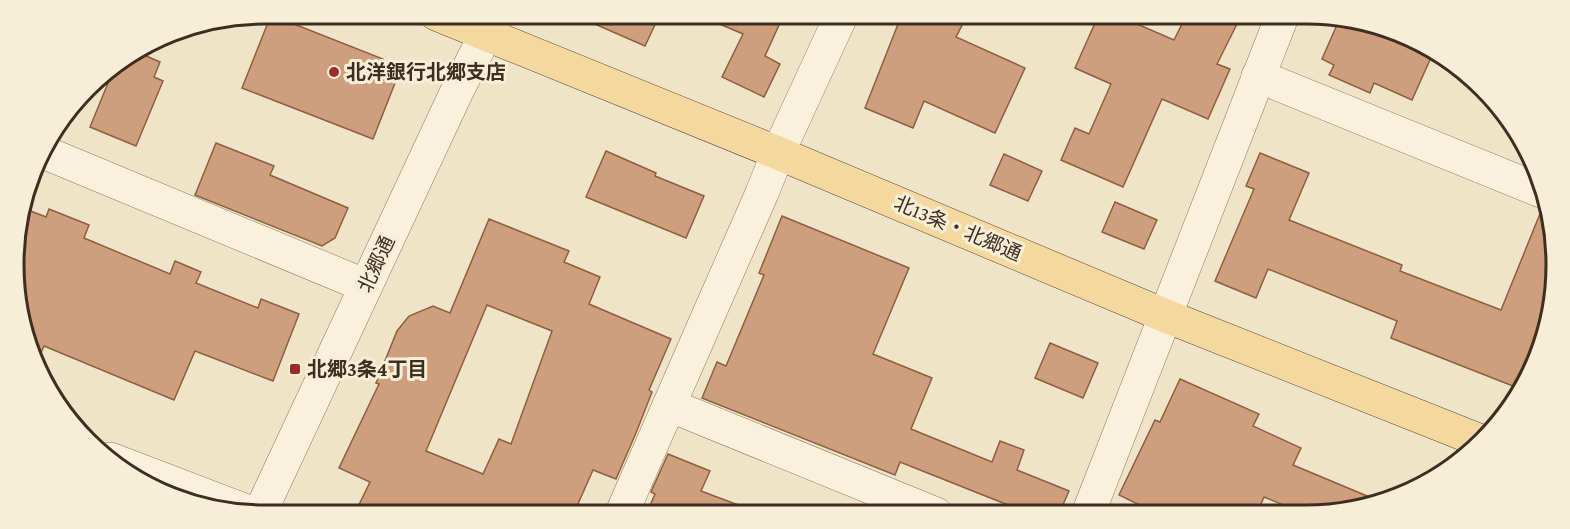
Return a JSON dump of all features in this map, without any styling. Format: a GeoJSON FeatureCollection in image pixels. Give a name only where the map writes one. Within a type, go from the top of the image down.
{"type":"FeatureCollection","features":[{"type":"Feature","properties":{"kind":"main road","name":"北13条・北郷通"},"geometry":{"type":"LineString","coordinates":[[492,25],[778,153],[1166,316],[1473,438]]}},
{"type":"Feature","properties":{"kind":"street"},"geometry":{"type":"LineString","coordinates":[[625,505],[778,153],[837,24]]}},
{"type":"Feature","properties":{"kind":"street"},"geometry":{"type":"LineString","coordinates":[[1092,505],[1279,24]]}},
{"type":"Feature","properties":{"kind":"street","name":"北郷通"},"geometry":{"type":"LineString","coordinates":[[261,505],[457,91],[492,25]]}},
{"type":"Feature","properties":{"kind":"street"},"geometry":{"type":"LineString","coordinates":[[1257,76],[1533,188]]}},
{"type":"Feature","properties":{"kind":"street"},"geometry":{"type":"LineString","coordinates":[[51,155],[366,286]]}},
{"type":"Feature","properties":{"kind":"street"},"geometry":{"type":"LineString","coordinates":[[669,405],[914,505]]}},
{"type":"Feature","properties":{"kind":"street"},"geometry":{"type":"LineString","coordinates":[[140,470],[221,501]]}},
{"type":"Feature","properties":{"kind":"building"},"geometry":{"type":"Polygon","coordinates":[[[267,24],[294,24],[383,59],[395,83],[373,139],[242,88],[267,24]]]}},
{"type":"Feature","properties":{"kind":"building"},"geometry":{"type":"Polygon","coordinates":[[[595,24],[655,24],[645,46],[595,24]]]}},
{"type":"Feature","properties":{"kind":"building"},"geometry":{"type":"Polygon","coordinates":[[[720,24],[779,24],[765,56],[780,64],[764,97],[722,77],[743,34],[720,24]]]}},
{"type":"Feature","properties":{"kind":"building"},"geometry":{"type":"Polygon","coordinates":[[[898,24],[963,24],[956,37],[1025,68],[995,133],[924,101],[913,128],[865,108],[898,24]]]}},
{"type":"Feature","properties":{"kind":"building"},"geometry":{"type":"Polygon","coordinates":[[[1095,24],[1137,24],[1174,40],[1182,24],[1237,24],[1217,64],[1230,69],[1208,119],[1162,99],[1123,187],[1061,160],[1075,128],[1089,134],[1111,84],[1075,68],[1095,24]]]}},
{"type":"Feature","properties":{"kind":"building"},"geometry":{"type":"Polygon","coordinates":[[[1337,26],[1368,32],[1398,42],[1430,59],[1412,100],[1374,83],[1370,93],[1329,75],[1334,65],[1322,59],[1337,26]]]}},
{"type":"Feature","properties":{"kind":"building"},"geometry":{"type":"Polygon","coordinates":[[[145,55],[160,62],[154,77],[163,81],[136,146],[90,127],[108,82],[145,55]]]}},
{"type":"Feature","properties":{"kind":"building"},"geometry":{"type":"Polygon","coordinates":[[[216,143],[274,166],[270,175],[348,208],[335,238],[322,246],[195,195],[216,143]]]}},
{"type":"Feature","properties":{"kind":"building"},"geometry":{"type":"Polygon","coordinates":[[[606,151],[656,173],[655,176],[704,196],[686,238],[586,197],[606,151]]]}},
{"type":"Feature","properties":{"kind":"building"},"geometry":{"type":"Polygon","coordinates":[[[1260,153],[1309,173],[1289,220],[1402,265],[1400,271],[1501,310],[1540,214],[1546,264],[1544,296],[1538,327],[1528,357],[1513,386],[1391,338],[1397,321],[1268,269],[1256,298],[1215,281],[1254,189],[1246,186],[1260,153]]]}},
{"type":"Feature","properties":{"kind":"building"},"geometry":{"type":"Polygon","coordinates":[[[1004,154],[1042,171],[1028,201],[990,185],[1004,154]]]}},
{"type":"Feature","properties":{"kind":"building"},"geometry":{"type":"Polygon","coordinates":[[[1115,202],[1157,220],[1144,249],[1102,232],[1115,202]]]}},
{"type":"Feature","properties":{"kind":"building"},"geometry":{"type":"Polygon","coordinates":[[[49,209],[89,225],[84,238],[170,274],[175,261],[201,272],[196,283],[258,308],[261,299],[299,314],[273,381],[195,351],[174,400],[44,346],[41,353],[32,327],[26,296],[24,264],[30,211],[46,217],[49,209]]]}},
{"type":"Feature","properties":{"kind":"building"},"geometry":{"type":"Polygon","coordinates":[[[782,216],[909,268],[873,354],[932,378],[911,429],[992,462],[1000,441],[1024,450],[1017,470],[1069,491],[1063,505],[1008,505],[900,462],[895,475],[702,398],[717,362],[726,366],[764,275],[759,273],[782,216]]]}},
{"type":"Feature","properties":{"kind":"building"},"geometry":{"type":"Polygon","coordinates":[[[489,219],[569,251],[564,262],[600,277],[589,304],[671,339],[649,390],[652,392],[616,479],[593,470],[577,505],[359,505],[370,482],[339,468],[379,384],[376,383],[397,331],[409,316],[433,306],[450,313],[489,219]],[[487,305],[426,451],[483,474],[499,439],[511,444],[552,331],[487,305]]]}},
{"type":"Feature","properties":{"kind":"building"},"geometry":{"type":"Polygon","coordinates":[[[1050,343],[1098,363],[1083,398],[1035,378],[1050,343]]]}},
{"type":"Feature","properties":{"kind":"building"},"geometry":{"type":"Polygon","coordinates":[[[1180,379],[1259,414],[1253,426],[1301,448],[1293,465],[1369,497],[1337,503],[1306,505],[1284,505],[1264,497],[1260,505],[1140,505],[1119,495],[1155,420],[1160,422],[1180,379]]]}},
{"type":"Feature","properties":{"kind":"building"},"geometry":{"type":"Polygon","coordinates":[[[668,454],[710,471],[701,491],[738,505],[650,505],[655,494],[651,492],[668,454]]]}},
{"type":"Feature","properties":{"kind":"place","name":"北洋銀行北郷支店"},"geometry":{"type":"Point","coordinates":[334,72]}},
{"type":"Feature","properties":{"kind":"place","name":"北郷3条4丁目"},"geometry":{"type":"Point","coordinates":[295,369]}}]}
